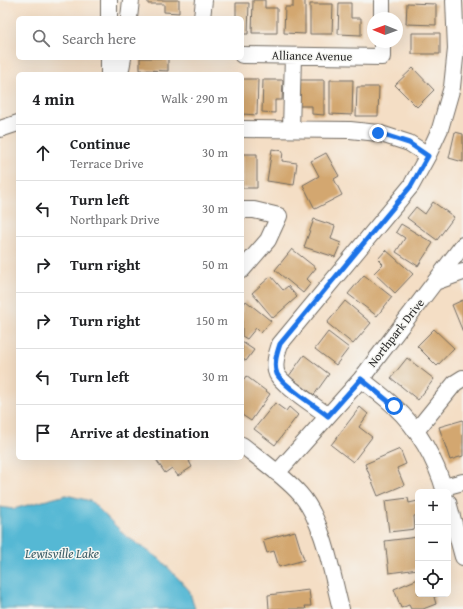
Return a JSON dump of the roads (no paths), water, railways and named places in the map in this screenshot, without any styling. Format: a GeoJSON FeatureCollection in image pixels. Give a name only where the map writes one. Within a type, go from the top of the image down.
{"type":"FeatureCollection","features":[{"type":"Feature","properties":{"kind":"street"},"geometry":{"type":"LineString","coordinates":[[109,0],[109,16]]}},
{"type":"Feature","properties":{"kind":"street"},"geometry":{"type":"LineString","coordinates":[[129,16],[131,0]]}},
{"type":"Feature","properties":{"kind":"street"},"geometry":{"type":"LineString","coordinates":[[202,16],[204,0]]}},
{"type":"Feature","properties":{"kind":"street"},"geometry":{"type":"LineString","coordinates":[[382,0],[382,12]]}},
{"type":"Feature","properties":{"kind":"street"},"geometry":{"type":"LineString","coordinates":[[328,416],[284,383],[277,374],[276,357],[280,344],[411,186],[428,156],[457,88],[454,0]]}},
{"type":"Feature","properties":{"kind":"street","name":"Alliance Avenue"},"geometry":{"type":"LineString","coordinates":[[244,55],[293,56],[382,50]]}},
{"type":"Feature","properties":{"kind":"street"},"geometry":{"type":"LineString","coordinates":[[291,130],[293,56]]}},
{"type":"Feature","properties":{"kind":"street"},"geometry":{"type":"LineString","coordinates":[[109,60],[109,72]]}},
{"type":"Feature","properties":{"kind":"street"},"geometry":{"type":"LineString","coordinates":[[120,72],[123,60]]}},
{"type":"Feature","properties":{"kind":"street"},"geometry":{"type":"LineString","coordinates":[[0,130],[16,124]]}},
{"type":"Feature","properties":{"kind":"street"},"geometry":{"type":"LineString","coordinates":[[244,129],[350,130],[378,133],[409,143],[428,156]]}},
{"type":"Feature","properties":{"kind":"street"},"geometry":{"type":"LineString","coordinates":[[244,268],[268,240],[279,216],[248,210]]}},
{"type":"Feature","properties":{"kind":"street","name":"Northpark Drive"},"geometry":{"type":"LineString","coordinates":[[277,473],[361,379],[463,245]]}},
{"type":"Feature","properties":{"kind":"street"},"geometry":{"type":"LineString","coordinates":[[435,282],[463,272]]}},
{"type":"Feature","properties":{"kind":"street"},"geometry":{"type":"LineString","coordinates":[[416,431],[436,405],[455,384],[463,378]]}},
{"type":"Feature","properties":{"kind":"street"},"geometry":{"type":"LineString","coordinates":[[361,379],[394,406],[416,431],[430,456],[444,489]]}},
{"type":"Feature","properties":{"kind":"street"},"geometry":{"type":"LineString","coordinates":[[244,447],[300,494],[310,509],[323,542],[341,609]]}},
{"type":"Feature","properties":{"kind":"street"},"geometry":{"type":"LineString","coordinates":[[451,490],[463,482]]}},
{"type":"Feature","properties":{"kind":"street"},"geometry":{"type":"LineString","coordinates":[[451,513],[463,557]]}},
{"type":"Feature","properties":{"kind":"water","name":"Lewisville Lake"},"geometry":{"type":"Polygon","coordinates":[[[66,495],[91,501],[126,536],[160,559],[189,590],[195,609],[0,609],[0,507],[13,509],[66,495]]]}}]}
